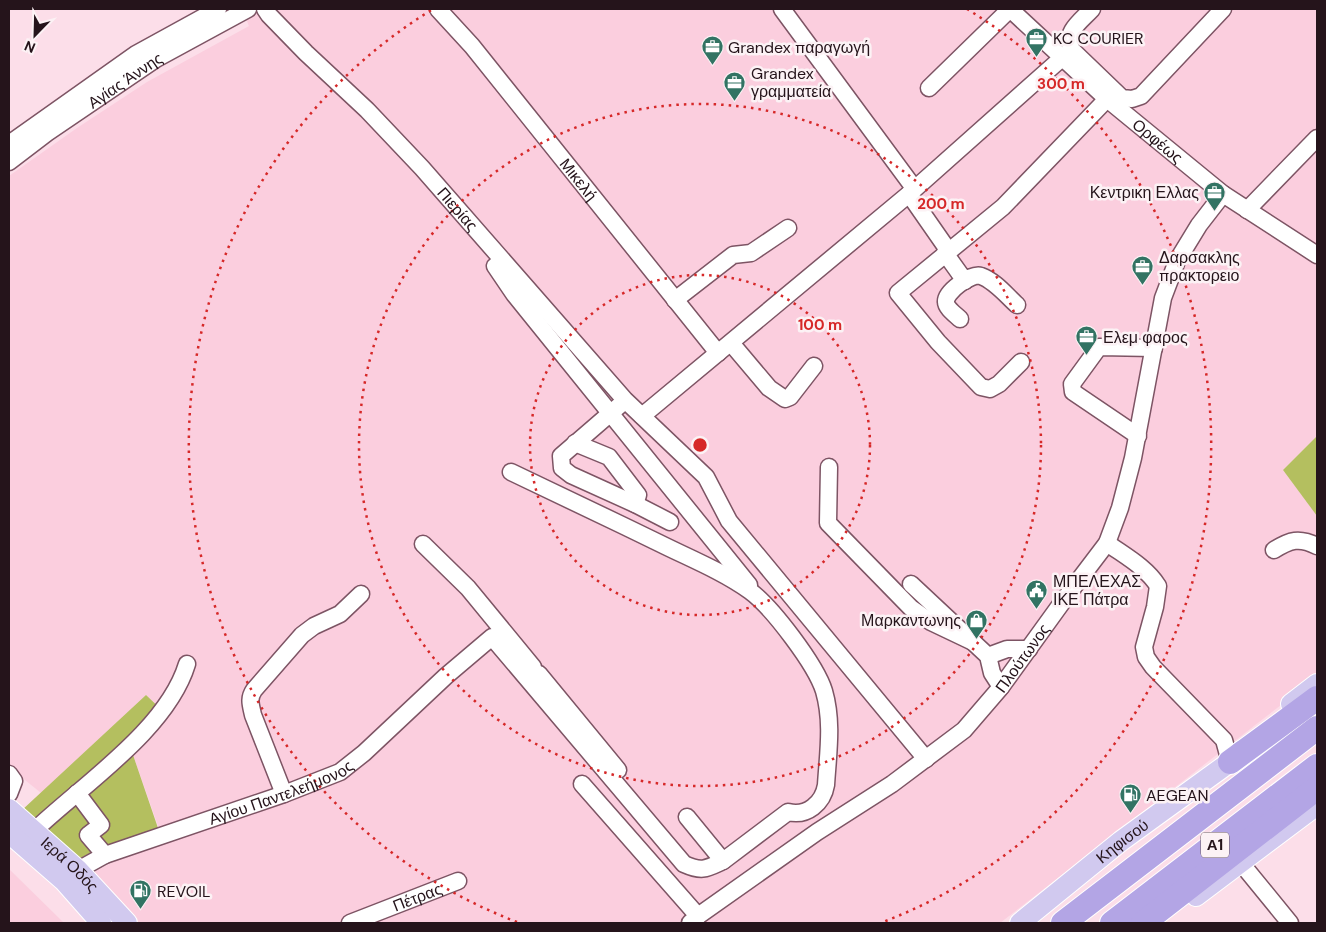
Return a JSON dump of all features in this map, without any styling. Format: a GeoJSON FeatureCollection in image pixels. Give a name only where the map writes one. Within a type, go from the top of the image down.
{"type":"FeatureCollection","features":[{"type":"Feature","properties":{"kind":"highway"},"geometry":{"type":"LineString","coordinates":[[1230,762],[1317,698]]}},
{"type":"Feature","properties":{"kind":"highway","name":"Α1"},"geometry":{"type":"LineString","coordinates":[[1063,923],[1317,728]]}},
{"type":"Feature","properties":{"kind":"highway","name":"Α1"},"geometry":{"type":"LineString","coordinates":[[1112,923],[1317,766]]}},
{"type":"Feature","properties":{"kind":"highway"},"geometry":{"type":"LineString","coordinates":[[1143,923],[1317,788]]}},
{"type":"Feature","properties":{"kind":"main road","name":"Κηφισού"},"geometry":{"type":"LineString","coordinates":[[1020,923],[1121,842],[1230,762],[1286,707],[1317,684]]}},
{"type":"Feature","properties":{"kind":"main road"},"geometry":{"type":"LineString","coordinates":[[1158,923],[1317,806]]}},
{"type":"Feature","properties":{"kind":"main road","name":"Ιερά Οδός"},"geometry":{"type":"LineString","coordinates":[[9,809],[34,831],[71,876],[101,923]]}},
{"type":"Feature","properties":{"kind":"main road","name":"Ιερά Οδός"},"geometry":{"type":"LineString","coordinates":[[9,833],[71,876],[126,923]]}},
{"type":"Feature","properties":{"kind":"street","name":"Αγίας Άννης"},"geometry":{"type":"LineString","coordinates":[[9,144],[136,54],[218,9]]}},
{"type":"Feature","properties":{"kind":"street","name":"Αγίας Άννης"},"geometry":{"type":"LineString","coordinates":[[9,162],[47,133],[156,59],[248,9]]}},
{"type":"Feature","properties":{"kind":"street","name":"Πιερίας"},"geometry":{"type":"LineString","coordinates":[[265,9],[306,53],[367,110],[391,136],[636,412],[706,477],[729,521],[926,759]]}},
{"type":"Feature","properties":{"kind":"street","name":"Μικελή"},"geometry":{"type":"LineString","coordinates":[[438,9],[472,46],[718,354]]}},
{"type":"Feature","properties":{"kind":"street"},"geometry":{"type":"LineString","coordinates":[[782,9],[912,191],[946,252],[965,281]]}},
{"type":"Feature","properties":{"kind":"street"},"geometry":{"type":"LineString","coordinates":[[929,88],[1010,9]]}},
{"type":"Feature","properties":{"kind":"street","name":"Ορφέως"},"geometry":{"type":"LineString","coordinates":[[1010,9],[1106,99],[1223,194],[1317,255]]}},
{"type":"Feature","properties":{"kind":"street"},"geometry":{"type":"LineString","coordinates":[[1092,9],[1071,31],[1068,40],[1071,49],[1122,98],[1132,99],[1142,96],[1223,9]]}},
{"type":"Feature","properties":{"kind":"street"},"geometry":{"type":"LineString","coordinates":[[642,416],[912,191],[1063,57]]}},
{"type":"Feature","properties":{"kind":"street"},"geometry":{"type":"LineString","coordinates":[[1021,362],[999,384],[990,389],[981,387],[938,342],[898,293],[1003,207],[1106,99]]}},
{"type":"Feature","properties":{"kind":"street"},"geometry":{"type":"LineString","coordinates":[[1247,210],[1317,138]]}},
{"type":"Feature","properties":{"kind":"street","name":"Πλούτωνος"},"geometry":{"type":"LineString","coordinates":[[694,920],[816,832],[892,784],[964,730],[1001,687],[1066,596],[1107,544],[1120,508],[1138,436],[1163,298],[1177,261],[1199,225],[1223,194]]}},
{"type":"Feature","properties":{"kind":"street"},"geometry":{"type":"LineString","coordinates":[[675,300],[733,255],[751,253],[788,228]]}},
{"type":"Feature","properties":{"kind":"street"},"geometry":{"type":"LineString","coordinates":[[423,544],[468,588],[695,862],[713,865],[723,861],[788,812],[796,814],[807,811],[824,794],[830,729],[824,690],[815,670],[770,610],[514,294],[483,249],[477,231]]}},
{"type":"Feature","properties":{"kind":"street"},"geometry":{"type":"LineString","coordinates":[[960,320],[947,306],[946,299],[950,292],[974,275],[996,285],[1017,305]]}},
{"type":"Feature","properties":{"kind":"street"},"geometry":{"type":"LineString","coordinates":[[731,343],[769,388],[785,399],[790,398],[814,366]]}},
{"type":"Feature","properties":{"kind":"street"},"geometry":{"type":"LineString","coordinates":[[1138,436],[1073,392],[1072,384],[1099,347],[1154,348]]}},
{"type":"Feature","properties":{"kind":"street"},"geometry":{"type":"LineString","coordinates":[[625,400],[561,456],[562,468],[571,476],[635,504],[670,522]]}},
{"type":"Feature","properties":{"kind":"street"},"geometry":{"type":"LineString","coordinates":[[575,443],[609,457],[638,495],[635,504]]}},
{"type":"Feature","properties":{"kind":"street"},"geometry":{"type":"LineString","coordinates":[[828,467],[828,523],[911,608],[931,622],[973,642]]}},
{"type":"Feature","properties":{"kind":"street"},"geometry":{"type":"LineString","coordinates":[[511,472],[713,569],[751,592],[770,610]]}},
{"type":"Feature","properties":{"kind":"street"},"geometry":{"type":"LineString","coordinates":[[1274,550],[1289,541],[1301,541],[1317,546]]}},
{"type":"Feature","properties":{"kind":"street"},"geometry":{"type":"LineString","coordinates":[[1107,544],[1143,569],[1153,578],[1158,586],[1155,607],[1144,647],[1146,657],[1153,667],[1224,740],[1230,762]]}},
{"type":"Feature","properties":{"kind":"street"},"geometry":{"type":"LineString","coordinates":[[911,584],[988,656],[992,673],[1001,687]]}},
{"type":"Feature","properties":{"kind":"street"},"geometry":{"type":"LineString","coordinates":[[284,794],[254,715],[250,696],[302,635],[314,626],[340,614],[361,594]]}},
{"type":"Feature","properties":{"kind":"street","name":"Αγίου Παντελεήμονος"},"geometry":{"type":"LineString","coordinates":[[71,876],[105,854],[284,794],[340,772],[364,753],[492,637],[684,864],[696,869],[707,869],[723,861]]}},
{"type":"Feature","properties":{"kind":"street"},"geometry":{"type":"LineString","coordinates":[[988,656],[1007,649],[1029,649]]}},
{"type":"Feature","properties":{"kind":"street"},"geometry":{"type":"LineString","coordinates":[[34,831],[149,726],[172,697],[187,664]]}},
{"type":"Feature","properties":{"kind":"street"},"geometry":{"type":"LineString","coordinates":[[9,774],[14,781],[9,794]]}},
{"type":"Feature","properties":{"kind":"street"},"geometry":{"type":"LineString","coordinates":[[582,784],[694,920]]}},
{"type":"Feature","properties":{"kind":"street"},"geometry":{"type":"LineString","coordinates":[[77,793],[101,825],[88,835],[105,854]]}},
{"type":"Feature","properties":{"kind":"street"},"geometry":{"type":"LineString","coordinates":[[687,816],[723,861]]}},
{"type":"Feature","properties":{"kind":"street"},"geometry":{"type":"LineString","coordinates":[[1241,863],[1290,923]]}},
{"type":"Feature","properties":{"kind":"street","name":"Πέτρας"},"geometry":{"type":"LineString","coordinates":[[350,923],[458,881]]}},
{"type":"Feature","properties":{"kind":"shaded area"},"geometry":{"type":"Polygon","coordinates":[[[242,9],[1317,9],[1317,436],[1283,470],[1317,516],[1317,677],[1000,923],[136,923],[92,873],[115,861],[164,843],[132,752],[166,714],[146,695],[41,793],[9,767],[9,176],[147,82],[249,26],[242,9]]]}},
{"type":"Feature","properties":{"kind":"shaded area"},"geometry":{"type":"Polygon","coordinates":[[[9,869],[64,923],[9,923],[9,869]]]}},
{"type":"Feature","properties":{"kind":"green space"},"geometry":{"type":"Polygon","coordinates":[[[1317,436],[1317,516],[1283,470],[1317,436]]]}},
{"type":"Feature","properties":{"kind":"green space"},"geometry":{"type":"Polygon","coordinates":[[[146,695],[166,714],[132,752],[158,828],[102,847],[77,860],[21,811],[146,695]]]}},
{"type":"Feature","properties":{"kind":"place","name":"KC COURIER"},"geometry":{"type":"Point","coordinates":[1037,57]}},
{"type":"Feature","properties":{"kind":"place","name":"Grandex παραγωγή"},"geometry":{"type":"Point","coordinates":[712,66]}},
{"type":"Feature","properties":{"kind":"place","name":"Grandex γραμματεία"},"geometry":{"type":"Point","coordinates":[735,101]}},
{"type":"Feature","properties":{"kind":"place","name":"Κεντρικη Ελλας"},"geometry":{"type":"Point","coordinates":[1215,211]}},
{"type":"Feature","properties":{"kind":"place","name":"Δαρσακλης πρακτορειο"},"geometry":{"type":"Point","coordinates":[1143,285]}},
{"type":"Feature","properties":{"kind":"place","name":"Ελεμ φαρος"},"geometry":{"type":"Point","coordinates":[1087,356]}},
{"type":"Feature","properties":{"kind":"place","name":"ΜΠΕΛΕΧΑΣ ΙΚΕ Πάτρα"},"geometry":{"type":"Point","coordinates":[1037,609]}},
{"type":"Feature","properties":{"kind":"place","name":"Μαρκαντωνης"},"geometry":{"type":"Point","coordinates":[977,639]}},
{"type":"Feature","properties":{"kind":"place","name":"AEGEAN"},"geometry":{"type":"Point","coordinates":[1130,814]}},
{"type":"Feature","properties":{"kind":"place","name":"REVOIL"},"geometry":{"type":"Point","coordinates":[141,910]}}]}
